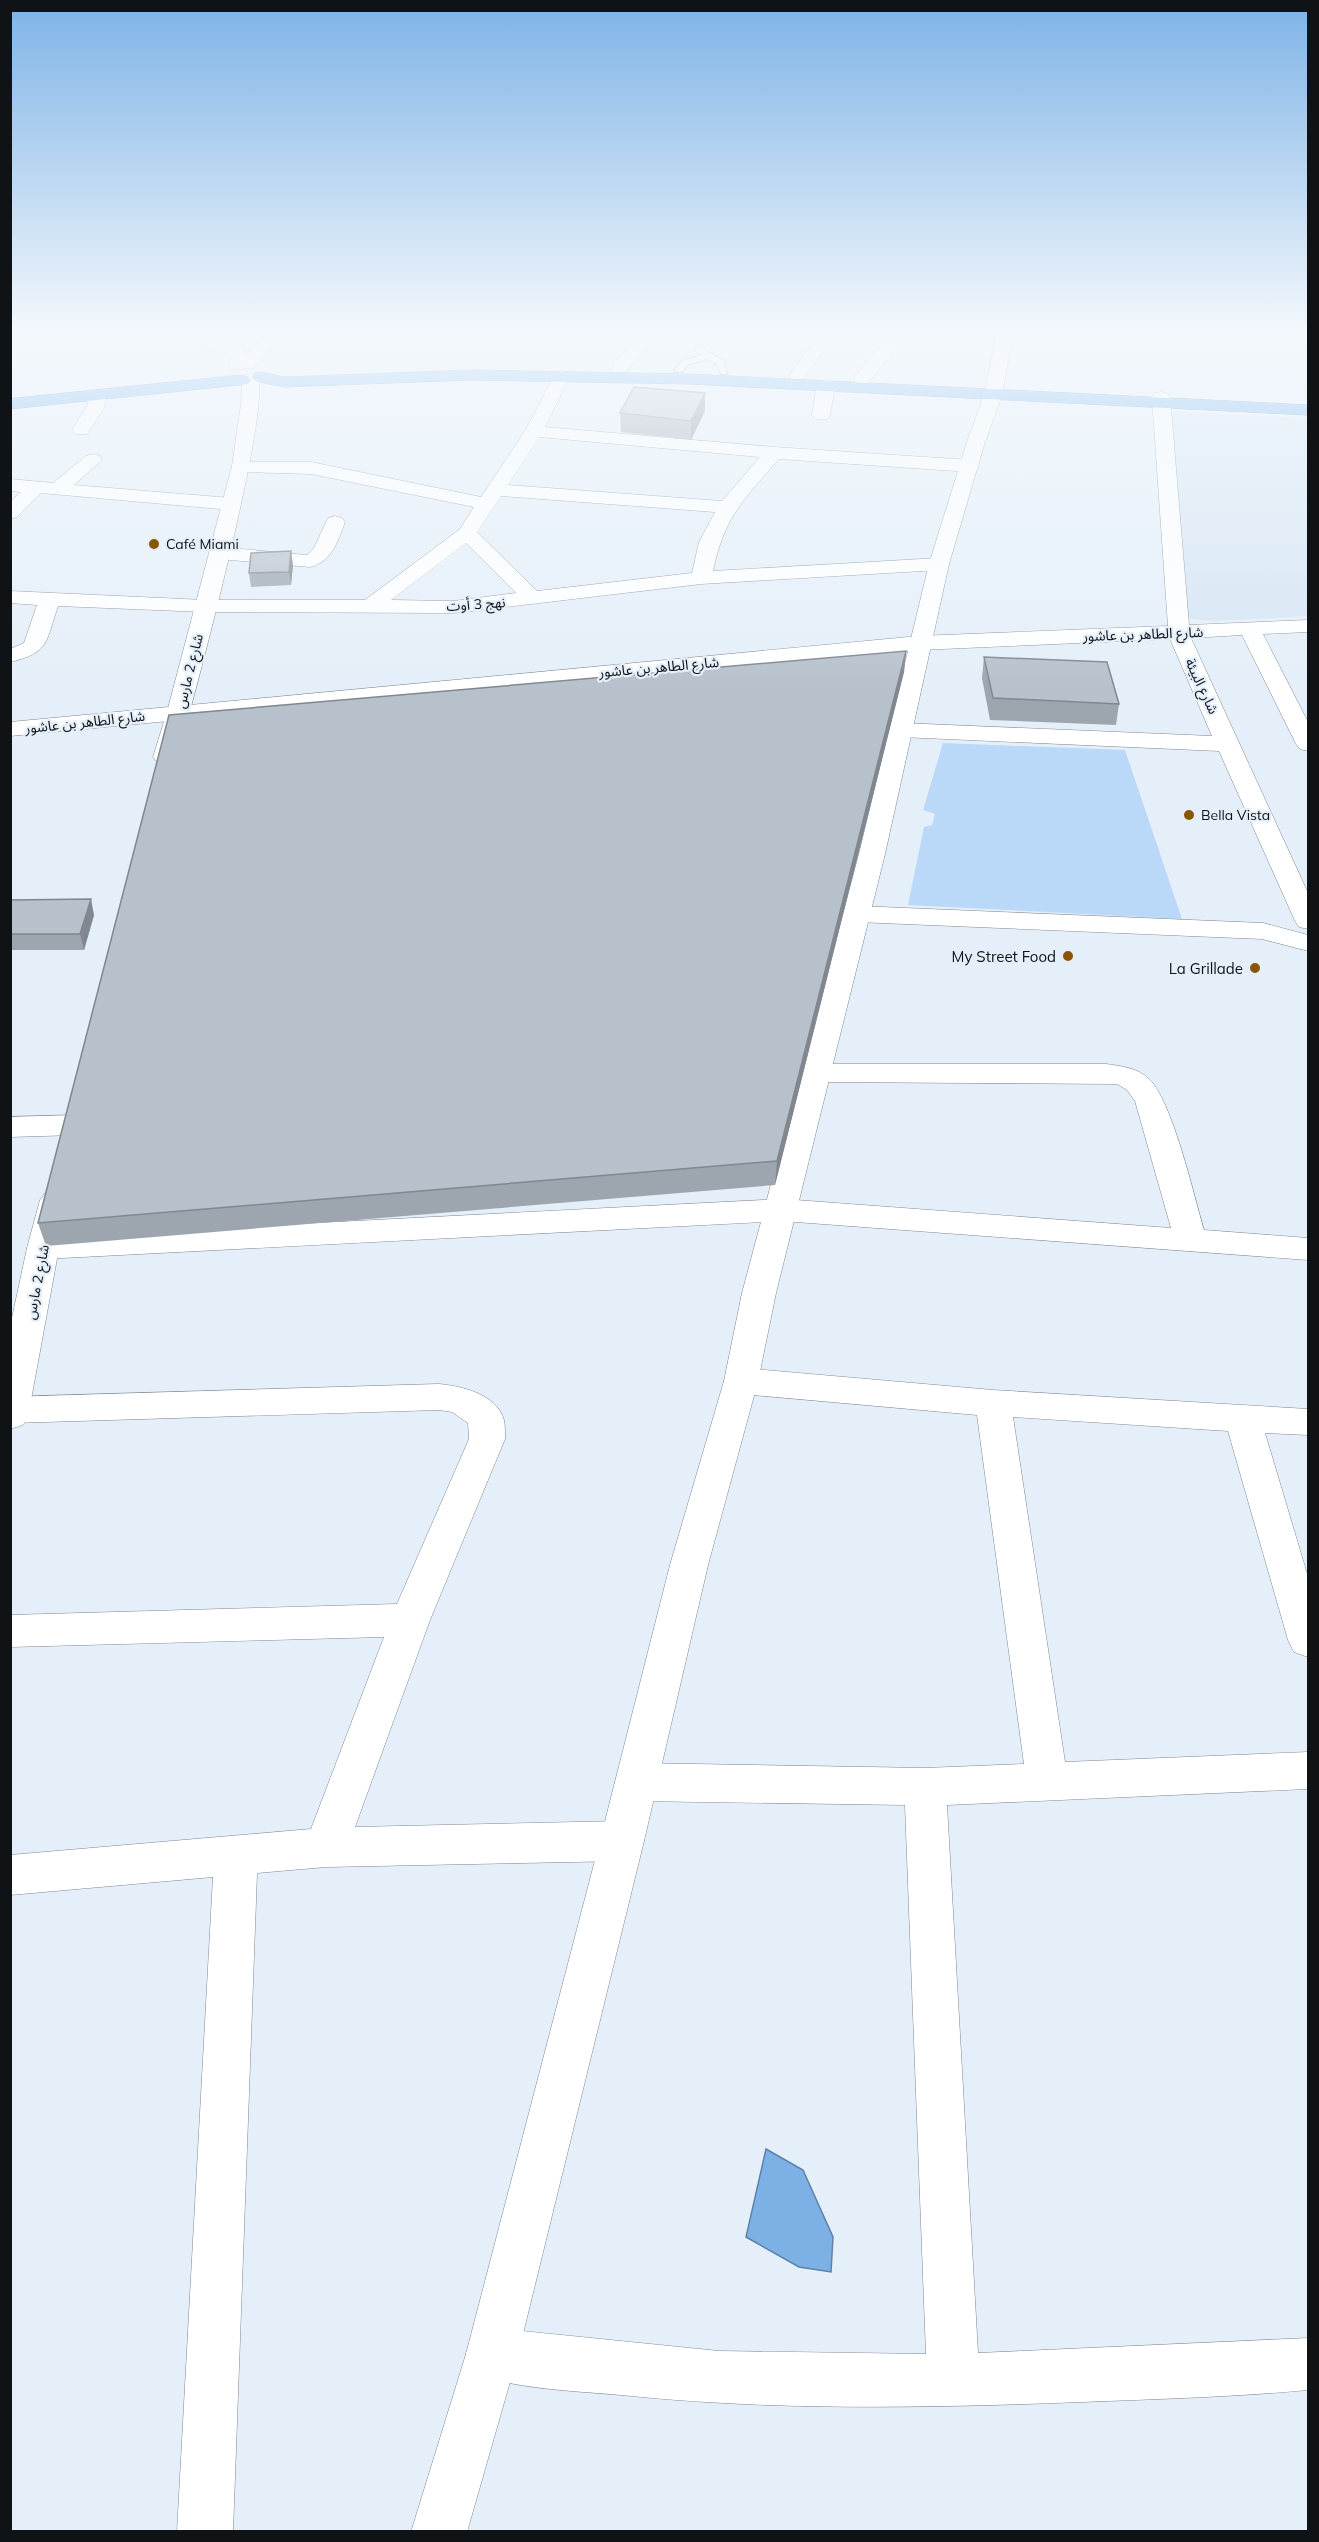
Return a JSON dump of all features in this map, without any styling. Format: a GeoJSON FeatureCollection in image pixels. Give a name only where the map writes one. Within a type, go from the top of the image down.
{"type":"FeatureCollection","features":[{"type":"Feature","properties":{"kind":"street","name":"شارع 2 مارس"},"geometry":{"type":"LineString","coordinates":[[159,782],[243,452]]}},
{"type":"Feature","properties":{"kind":"street"},"geometry":{"type":"LineString","coordinates":[[372,605],[467,533],[520,452]]}},
{"type":"Feature","properties":{"kind":"street"},"geometry":{"type":"LineString","coordinates":[[759,452],[970,466]]}},
{"type":"Feature","properties":{"kind":"street"},"geometry":{"type":"LineString","coordinates":[[439,2532],[492,2354],[622,1841],[689,1565],[741,1381],[759,1293],[857,914],[939,564],[974,452]]}},
{"type":"Feature","properties":{"kind":"street","name":"شارع البيئة"},"geometry":{"type":"LineString","coordinates":[[1165,452],[1181,639],[1308,920]]}},
{"type":"Feature","properties":{"kind":"street"},"geometry":{"type":"LineString","coordinates":[[701,578],[710,542],[727,507],[774,453]]}},
{"type":"Feature","properties":{"kind":"street"},"geometry":{"type":"LineString","coordinates":[[57,489],[93,460]]}},
{"type":"Feature","properties":{"kind":"street"},"geometry":{"type":"LineString","coordinates":[[241,466],[311,468],[490,497],[727,507]]}},
{"type":"Feature","properties":{"kind":"street"},"geometry":{"type":"LineString","coordinates":[[10,485],[231,504]]}},
{"type":"Feature","properties":{"kind":"street"},"geometry":{"type":"LineString","coordinates":[[10,513],[36,488]]}},
{"type":"Feature","properties":{"kind":"street"},"geometry":{"type":"LineString","coordinates":[[219,553],[310,561],[318,558],[323,551],[334,522]]}},
{"type":"Feature","properties":{"kind":"street"},"geometry":{"type":"LineString","coordinates":[[467,533],[533,599]]}},
{"type":"Feature","properties":{"kind":"street","name":"نهج 3 أوت"},"geometry":{"type":"LineString","coordinates":[[10,597],[205,606],[454,607],[701,578],[939,564]]}},
{"type":"Feature","properties":{"kind":"street"},"geometry":{"type":"LineString","coordinates":[[10,656],[29,650],[34,644],[50,598]]}},
{"type":"Feature","properties":{"kind":"street","name":"شارع الطاهر بن عاشور"},"geometry":{"type":"LineString","coordinates":[[1254,636],[1308,626]]}},
{"type":"Feature","properties":{"kind":"street"},"geometry":{"type":"LineString","coordinates":[[1254,636],[1308,744]]}},
{"type":"Feature","properties":{"kind":"street","name":"شارع الطاهر بن عاشور"},"geometry":{"type":"LineString","coordinates":[[10,729],[176,720],[917,652],[1254,636],[1308,640]]}},
{"type":"Feature","properties":{"kind":"street","name":"شارع الطاهر بن عاشور"},"geometry":{"type":"LineString","coordinates":[[10,744],[176,720]]}},
{"type":"Feature","properties":{"kind":"street"},"geometry":{"type":"LineString","coordinates":[[901,730],[1229,744]]}},
{"type":"Feature","properties":{"kind":"street"},"geometry":{"type":"LineString","coordinates":[[857,914],[1263,931],[1308,943]]}},
{"type":"Feature","properties":{"kind":"street"},"geometry":{"type":"LineString","coordinates":[[1263,931],[1308,920]]}},
{"type":"Feature","properties":{"kind":"street"},"geometry":{"type":"LineString","coordinates":[[817,1073],[1106,1073],[1131,1078],[1142,1085],[1150,1101],[1191,1240]]}},
{"type":"Feature","properties":{"kind":"street"},"geometry":{"type":"LineString","coordinates":[[10,1127],[75,1125]]}},
{"type":"Feature","properties":{"kind":"street","name":"شارع 2 مارس"},"geometry":{"type":"LineString","coordinates":[[11,1413],[43,1248],[61,1181]]}},
{"type":"Feature","properties":{"kind":"street"},"geometry":{"type":"LineString","coordinates":[[43,1248],[782,1210],[1308,1249]]}},
{"type":"Feature","properties":{"kind":"street"},"geometry":{"type":"LineString","coordinates":[[741,1381],[993,1403],[1308,1422]]}},
{"type":"Feature","properties":{"kind":"street"},"geometry":{"type":"LineString","coordinates":[[11,1413],[402,1396],[461,1399],[476,1408],[486,1419],[487,1438],[410,1620],[326,1847]]}},
{"type":"Feature","properties":{"kind":"street"},"geometry":{"type":"LineString","coordinates":[[993,1403],[1047,1780]]}},
{"type":"Feature","properties":{"kind":"street"},"geometry":{"type":"LineString","coordinates":[[1242,1417],[1308,1640]]}},
{"type":"Feature","properties":{"kind":"street"},"geometry":{"type":"LineString","coordinates":[[10,1630],[410,1620]]}},
{"type":"Feature","properties":{"kind":"street"},"geometry":{"type":"LineString","coordinates":[[636,1782],[925,1787],[1047,1780],[1308,1771]]}},
{"type":"Feature","properties":{"kind":"street"},"geometry":{"type":"LineString","coordinates":[[925,1787],[952,2379]]}},
{"type":"Feature","properties":{"kind":"street"},"geometry":{"type":"LineString","coordinates":[[10,1875],[326,1847],[622,1841]]}},
{"type":"Feature","properties":{"kind":"street"},"geometry":{"type":"LineString","coordinates":[[205,2532],[236,1856]]}},
{"type":"Feature","properties":{"kind":"street"},"geometry":{"type":"LineString","coordinates":[[492,2354],[646,2373],[794,2380],[952,2379],[1308,2364]]}},
{"type":"Feature","properties":{"kind":"shaded area"},"geometry":{"type":"Polygon","coordinates":[[[1172,452],[1308,452],[1308,616],[1215,621],[1192,619],[1180,613],[1172,452]]]}},
{"type":"Feature","properties":{"kind":"shaded area"},"geometry":{"type":"Polygon","coordinates":[[[943,743],[1125,750],[1182,919],[908,905],[924,827],[932,825],[935,814],[923,810],[943,743]]]}},
{"type":"Feature","properties":{"kind":"water"},"geometry":{"type":"Polygon","coordinates":[[[766,2149],[803,2170],[833,2237],[831,2272],[799,2267],[746,2237],[766,2149]]]}},
{"type":"Feature","properties":{"kind":"building"},"geometry":{"type":"Polygon","coordinates":[[[291,551],[289,572],[249,573],[251,553],[291,551]]]}},
{"type":"Feature","properties":{"kind":"building"},"geometry":{"type":"Polygon","coordinates":[[[906,651],[777,1161],[38,1223],[169,715],[906,651]]]}},
{"type":"Feature","properties":{"kind":"building"},"geometry":{"type":"Polygon","coordinates":[[[984,657],[1107,662],[1119,704],[993,698],[984,657]]]}},
{"type":"Feature","properties":{"kind":"building"},"geometry":{"type":"Polygon","coordinates":[[[91,899],[80,934],[10,934],[10,900],[91,899]]]}},
{"type":"Feature","properties":{"kind":"place","name":"Café Miami"},"geometry":{"type":"Point","coordinates":[154,544]}},
{"type":"Feature","properties":{"kind":"place","name":"Bella Vista"},"geometry":{"type":"Point","coordinates":[1189,815]}},
{"type":"Feature","properties":{"kind":"place","name":"My Street Food"},"geometry":{"type":"Point","coordinates":[1068,956]}},
{"type":"Feature","properties":{"kind":"place","name":"La Grillade"},"geometry":{"type":"Point","coordinates":[1255,968]}}]}
